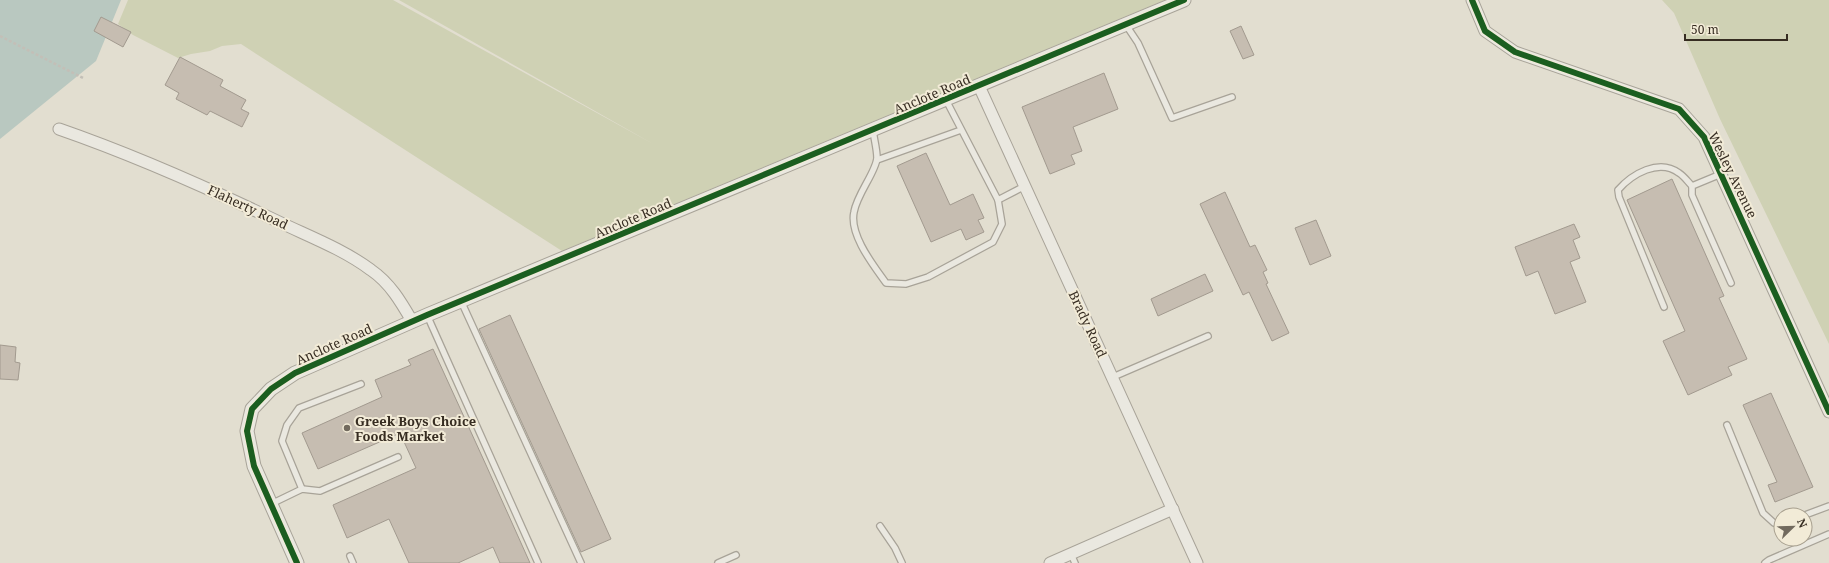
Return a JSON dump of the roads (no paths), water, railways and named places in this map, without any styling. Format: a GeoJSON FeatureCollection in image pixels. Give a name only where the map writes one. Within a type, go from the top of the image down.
{"type":"FeatureCollection","features":[{"type":"Feature","properties":{"kind":"street","name":"Anclote Road"},"geometry":{"type":"LineString","coordinates":[[297,563],[254,466],[247,431],[252,409],[271,389],[295,373],[426,315],[1184,0]]}},
{"type":"Feature","properties":{"kind":"street","name":"Wesley Avenue"},"geometry":{"type":"LineString","coordinates":[[1472,0],[1486,31],[1515,52],[1679,110],[1704,137],[1829,412]]}},
{"type":"Feature","properties":{"kind":"street","name":"Brady Road"},"geometry":{"type":"LineString","coordinates":[[979,86],[1198,563]]}},
{"type":"Feature","properties":{"kind":"street","name":"Flaherty Road"},"geometry":{"type":"LineString","coordinates":[[59,129],[104,145],[195,182],[338,250],[371,270],[396,293],[412,321]]}},
{"type":"Feature","properties":{"kind":"street"},"geometry":{"type":"LineString","coordinates":[[1050,563],[1073,558],[1173,509]]}},
{"type":"Feature","properties":{"kind":"lane"},"geometry":{"type":"LineString","coordinates":[[1126,24],[1138,42],[1172,118],[1232,97]]}},
{"type":"Feature","properties":{"kind":"lane"},"geometry":{"type":"LineString","coordinates":[[872,130],[877,160],[860,194],[853,213],[855,230],[868,259],[886,283],[906,284],[928,278],[994,242],[1002,224],[998,200],[946,100]]}},
{"type":"Feature","properties":{"kind":"lane"},"geometry":{"type":"LineString","coordinates":[[877,160],[961,130]]}},
{"type":"Feature","properties":{"kind":"lane"},"geometry":{"type":"LineString","coordinates":[[1664,307],[1619,197],[1618,190],[1627,180],[1643,170],[1664,166],[1679,173],[1692,186],[1692,195],[1695,205],[1731,283]]}},
{"type":"Feature","properties":{"kind":"lane"},"geometry":{"type":"LineString","coordinates":[[1692,186],[1721,174]]}},
{"type":"Feature","properties":{"kind":"lane"},"geometry":{"type":"LineString","coordinates":[[998,200],[1025,186]]}},
{"type":"Feature","properties":{"kind":"lane"},"geometry":{"type":"LineString","coordinates":[[461,301],[581,563]]}},
{"type":"Feature","properties":{"kind":"lane"},"geometry":{"type":"LineString","coordinates":[[426,315],[538,563]]}},
{"type":"Feature","properties":{"kind":"lane"},"geometry":{"type":"LineString","coordinates":[[1113,377],[1208,336]]}},
{"type":"Feature","properties":{"kind":"lane"},"geometry":{"type":"LineString","coordinates":[[302,488],[282,441],[286,425],[300,408],[361,384]]}},
{"type":"Feature","properties":{"kind":"lane"},"geometry":{"type":"LineString","coordinates":[[1727,425],[1764,513],[1773,522]]}},
{"type":"Feature","properties":{"kind":"lane"},"geometry":{"type":"LineString","coordinates":[[271,504],[302,488],[320,491],[398,457]]}},
{"type":"Feature","properties":{"kind":"lane"},"geometry":{"type":"LineString","coordinates":[[1813,512],[1829,506]]}},
{"type":"Feature","properties":{"kind":"lane"},"geometry":{"type":"LineString","coordinates":[[880,526],[895,548],[902,563]]}},
{"type":"Feature","properties":{"kind":"lane"},"geometry":{"type":"LineString","coordinates":[[1765,563],[1829,534]]}},
{"type":"Feature","properties":{"kind":"lane"},"geometry":{"type":"LineString","coordinates":[[718,563],[736,555]]}},
{"type":"Feature","properties":{"kind":"lane"},"geometry":{"type":"LineString","coordinates":[[350,556],[353,563]]}},
{"type":"Feature","properties":{"kind":"place","name":"Greek Boys Choice Foods Market"},"geometry":{"type":"Point","coordinates":[347,428]}}]}
